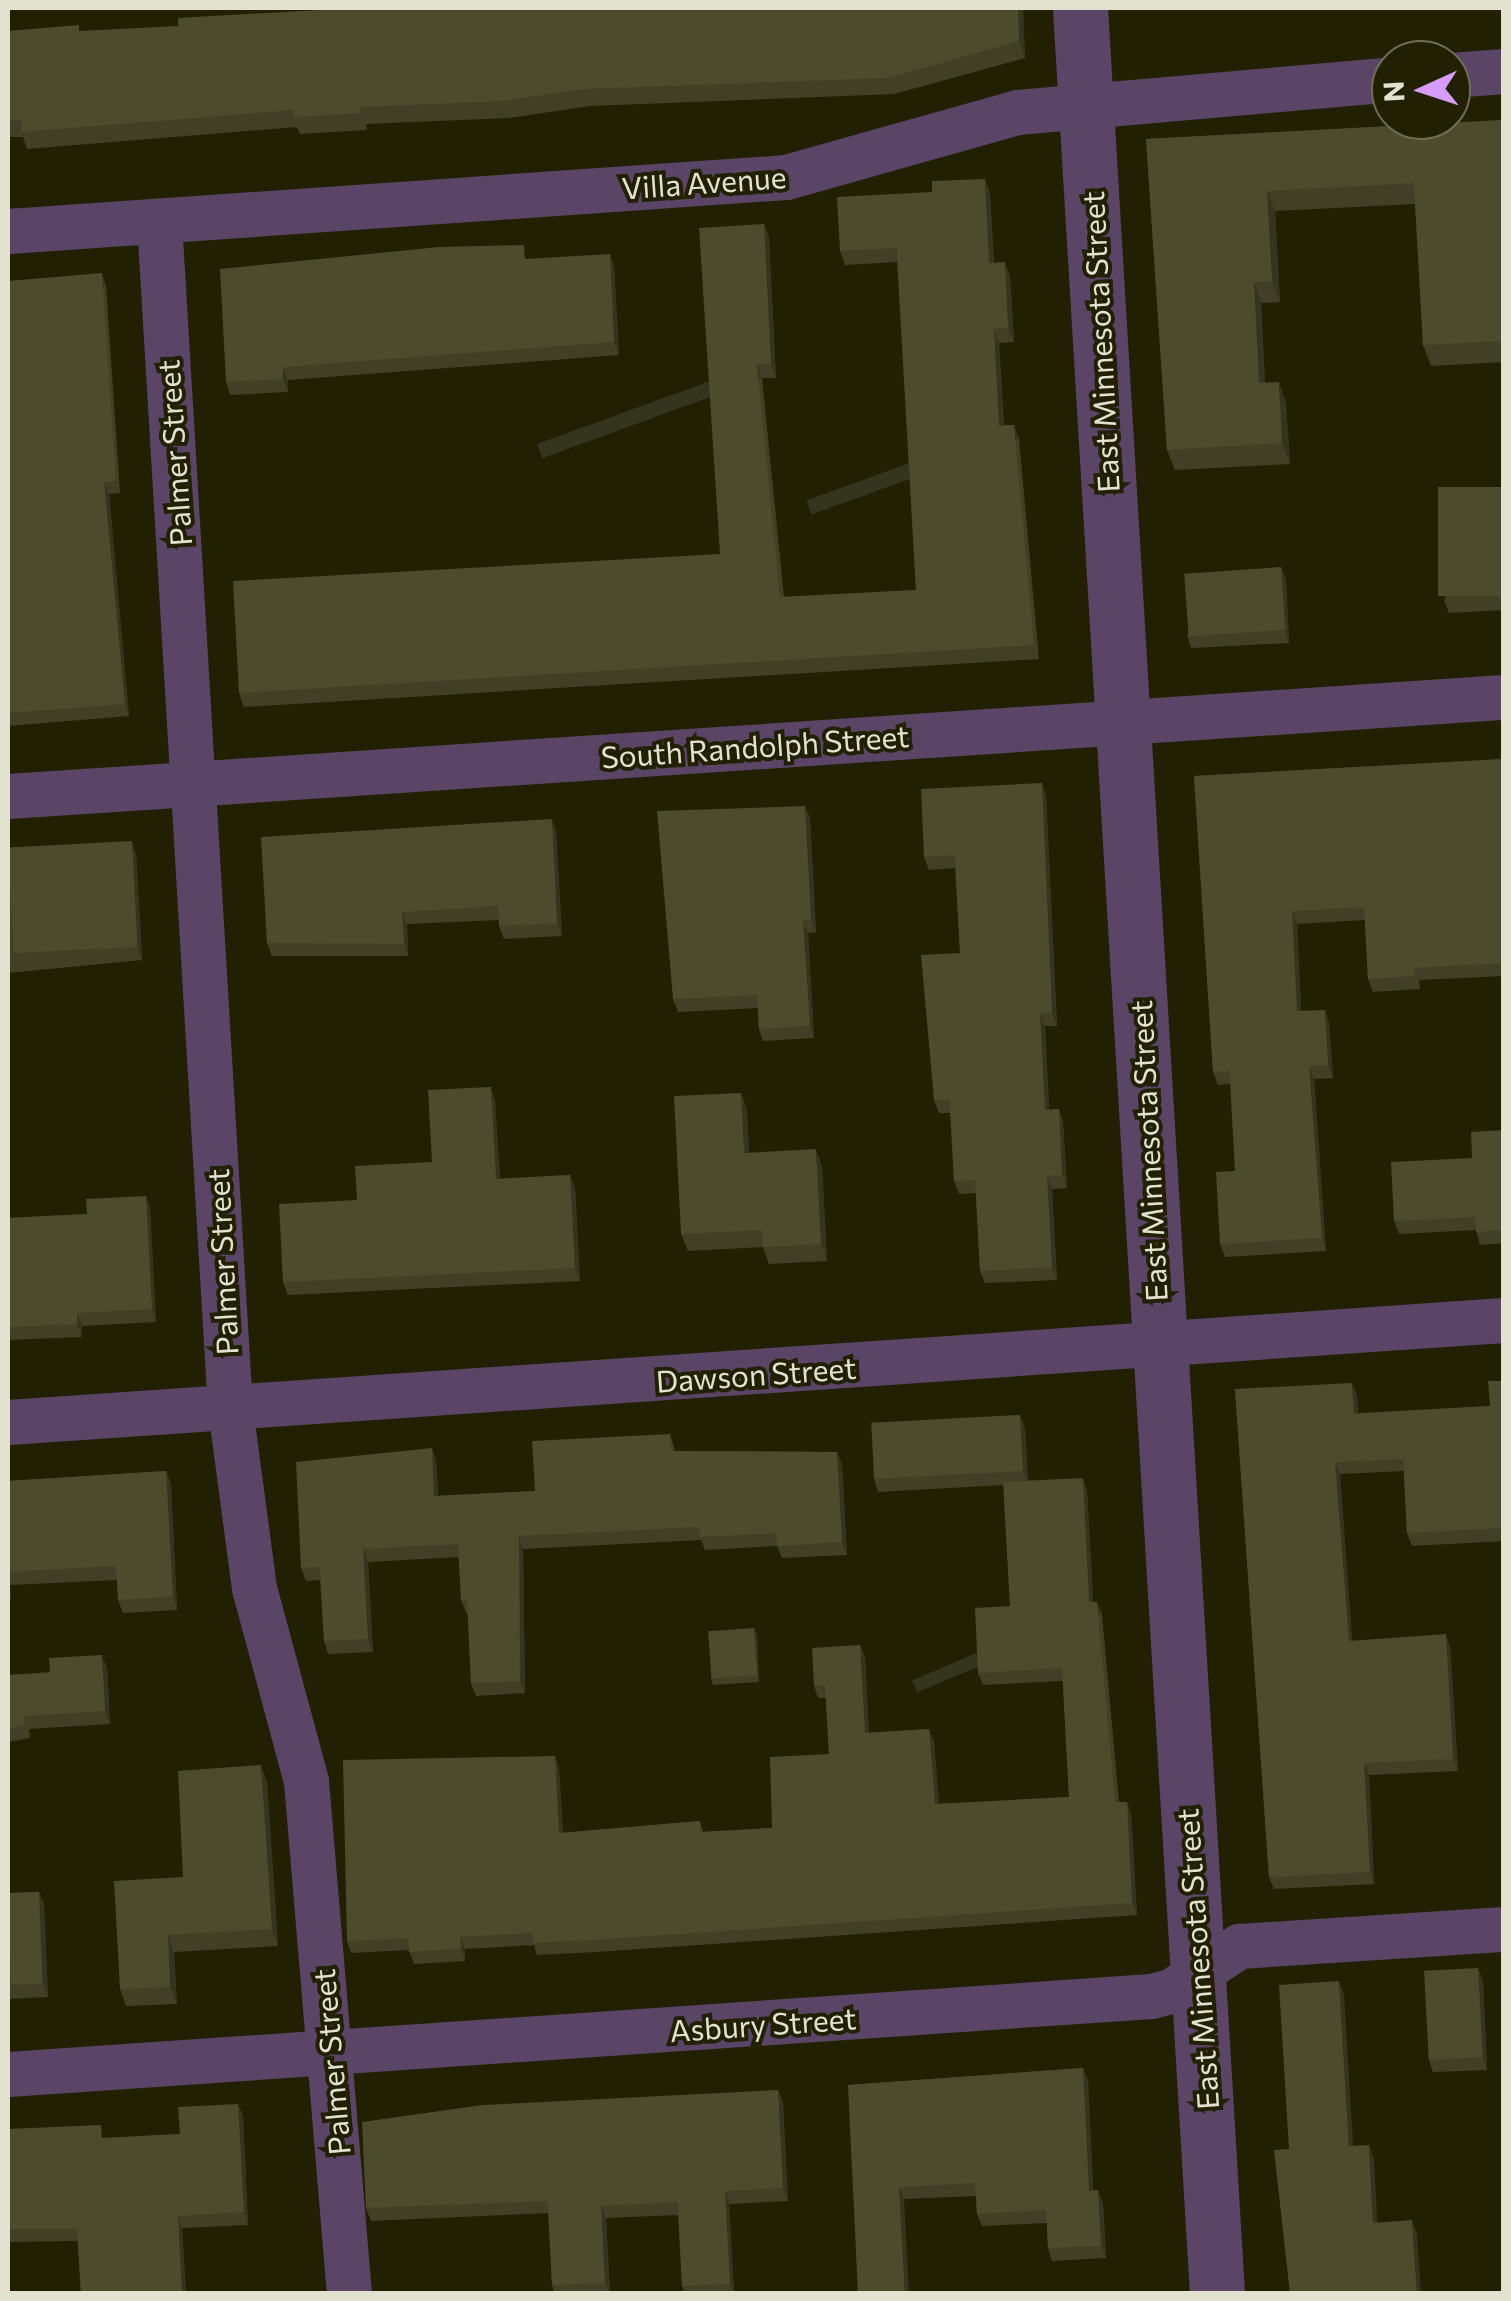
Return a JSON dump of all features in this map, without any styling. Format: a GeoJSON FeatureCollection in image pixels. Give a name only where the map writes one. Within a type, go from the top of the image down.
{"type":"FeatureCollection","features":[{"type":"Feature","properties":{"kind":"street","name":"East Minnesota Street"},"geometry":{"type":"LineString","coordinates":[[1080,8],[1217,2294]]}},
{"type":"Feature","properties":{"kind":"street"},"geometry":{"type":"LineString","coordinates":[[1471,73],[1504,71]]}},
{"type":"Feature","properties":{"kind":"street","name":"Villa Avenue"},"geometry":{"type":"LineString","coordinates":[[8,231],[786,177],[1017,112],[1371,81]]}},
{"type":"Feature","properties":{"kind":"street","name":"Palmer Street"},"geometry":{"type":"LineString","coordinates":[[159,221],[230,1408],[254,1588],[306,1781],[332,2055],[349,2294]]}},
{"type":"Feature","properties":{"kind":"street","name":"South Randolph Street"},"geometry":{"type":"LineString","coordinates":[[8,796],[1504,697]]}},
{"type":"Feature","properties":{"kind":"street","name":"Dawson Street"},"geometry":{"type":"LineString","coordinates":[[8,1422],[1504,1320]]}},
{"type":"Feature","properties":{"kind":"street","name":"Asbury Street"},"geometry":{"type":"LineString","coordinates":[[8,2074],[332,2055],[1152,1996],[1171,1991],[1243,1945],[1504,1930]]}},
{"type":"Feature","properties":{"kind":"building"},"geometry":{"type":"Polygon","coordinates":[[[356,8],[1018,8],[1019,41],[888,78],[584,89],[502,101],[360,107],[360,113],[294,117],[293,110],[21,132],[21,120],[8,120],[8,31],[79,25],[79,31],[178,26],[178,18],[356,8]]]}},
{"type":"Feature","properties":{"kind":"building"},"geometry":{"type":"Polygon","coordinates":[[[1504,120],[1504,341],[1423,345],[1414,183],[1267,191],[1272,281],[1254,282],[1259,383],[1279,382],[1282,443],[1167,450],[1146,139],[1371,127],[1371,140],[1471,140],[1471,122],[1504,120]]]}},
{"type":"Feature","properties":{"kind":"building"},"geometry":{"type":"Polygon","coordinates":[[[985,179],[989,263],[1005,262],[1008,328],[994,329],[999,426],[1014,425],[1034,645],[239,693],[233,581],[720,554],[699,228],[764,224],[771,364],[757,364],[780,597],[916,590],[897,248],[840,251],[837,197],[932,192],[932,181],[985,179]]]}},
{"type":"Feature","properties":{"kind":"building"},"geometry":{"type":"Polygon","coordinates":[[[524,245],[525,259],[610,254],[614,342],[283,367],[283,379],[226,382],[220,269],[439,247],[524,245]]]}},
{"type":"Feature","properties":{"kind":"building"},"geometry":{"type":"Polygon","coordinates":[[[102,273],[116,481],[104,482],[125,704],[8,713],[8,281],[102,273]]]}},
{"type":"Feature","properties":{"kind":"building"},"geometry":{"type":"Polygon","coordinates":[[[1438,487],[1504,487],[1504,596],[1438,596],[1438,487]]]}},
{"type":"Feature","properties":{"kind":"building"},"geometry":{"type":"Polygon","coordinates":[[[1281,567],[1285,630],[1189,637],[1184,574],[1281,567]]]}},
{"type":"Feature","properties":{"kind":"building"},"geometry":{"type":"Polygon","coordinates":[[[1504,759],[1504,963],[1414,968],[1415,976],[1368,979],[1364,907],[1292,911],[1297,1011],[1325,1010],[1328,1065],[1309,1066],[1322,1238],[1220,1244],[1216,1172],[1235,1171],[1230,1071],[1213,1072],[1194,776],[1504,759]]]}},
{"type":"Feature","properties":{"kind":"building"},"geometry":{"type":"Polygon","coordinates":[[[1042,783],[1052,1013],[1040,1013],[1045,1110],[1059,1109],[1062,1175],[1047,1176],[1052,1267],[980,1271],[975,1180],[954,1181],[950,1100],[934,1100],[921,955],[960,953],[955,855],[924,857],[921,789],[1042,783]]]}},
{"type":"Feature","properties":{"kind":"building"},"geometry":{"type":"Polygon","coordinates":[[[805,806],[811,920],[803,920],[810,1026],[759,1029],[757,995],[673,999],[657,811],[805,806]]]}},
{"type":"Feature","properties":{"kind":"building"},"geometry":{"type":"Polygon","coordinates":[[[552,819],[557,923],[499,926],[498,906],[402,912],[404,944],[267,943],[261,837],[552,819]]]}},
{"type":"Feature","properties":{"kind":"building"},"geometry":{"type":"Polygon","coordinates":[[[132,841],[138,947],[14,953],[8,847],[132,841]]]}},
{"type":"Feature","properties":{"kind":"building"},"geometry":{"type":"Polygon","coordinates":[[[491,1087],[496,1179],[570,1175],[575,1268],[283,1282],[279,1204],[357,1200],[355,1166],[432,1162],[428,1090],[491,1087]]]}},
{"type":"Feature","properties":{"kind":"building"},"geometry":{"type":"Polygon","coordinates":[[[741,1093],[744,1153],[816,1149],[821,1244],[763,1247],[762,1230],[681,1234],[674,1096],[741,1093]]]}},
{"type":"Feature","properties":{"kind":"building"},"geometry":{"type":"Polygon","coordinates":[[[1504,1130],[1504,1230],[1476,1232],[1475,1217],[1394,1221],[1391,1162],[1472,1158],[1471,1132],[1504,1130]]]}},
{"type":"Feature","properties":{"kind":"building"},"geometry":{"type":"Polygon","coordinates":[[[146,1196],[152,1309],[77,1313],[77,1324],[8,1327],[8,1218],[87,1214],[86,1199],[146,1196]]]}},
{"type":"Feature","properties":{"kind":"building"},"geometry":{"type":"Polygon","coordinates":[[[1488,1381],[1504,1381],[1504,1528],[1407,1533],[1403,1459],[1335,1462],[1349,1641],[1446,1634],[1453,1759],[1364,1763],[1370,1872],[1269,1877],[1235,1389],[1352,1383],[1354,1414],[1490,1406],[1488,1381]]]}},
{"type":"Feature","properties":{"kind":"building"},"geometry":{"type":"Polygon","coordinates":[[[1020,1415],[1023,1471],[874,1479],[871,1423],[1020,1415]]]}},
{"type":"Feature","properties":{"kind":"building"},"geometry":{"type":"Polygon","coordinates":[[[670,1434],[671,1451],[837,1452],[842,1542],[777,1546],[776,1533],[700,1537],[699,1527],[519,1536],[520,1681],[471,1683],[467,1600],[461,1600],[458,1544],[363,1549],[368,1639],[324,1641],[320,1567],[301,1568],[296,1462],[432,1448],[434,1496],[535,1491],[532,1441],[670,1434]]]}},
{"type":"Feature","properties":{"kind":"building"},"geometry":{"type":"Polygon","coordinates":[[[166,1471],[173,1597],[118,1600],[116,1566],[8,1572],[8,1481],[166,1471]]]}},
{"type":"Feature","properties":{"kind":"building"},"geometry":{"type":"Polygon","coordinates":[[[1083,1478],[1089,1602],[1097,1602],[1115,1802],[1127,1802],[1132,1903],[533,1943],[532,1933],[460,1937],[461,1949],[409,1952],[408,1938],[347,1941],[343,1760],[555,1756],[559,1833],[700,1821],[700,1832],[772,1828],[770,1757],[829,1754],[825,1686],[814,1686],[812,1648],[860,1645],[865,1733],[929,1729],[935,1804],[1069,1797],[1062,1668],[978,1673],[975,1608],[1010,1606],[1003,1482],[1083,1478]]]}},
{"type":"Feature","properties":{"kind":"building"},"geometry":{"type":"Polygon","coordinates":[[[754,1628],[757,1675],[711,1678],[708,1631],[754,1628]]]}},
{"type":"Feature","properties":{"kind":"building"},"geometry":{"type":"Polygon","coordinates":[[[102,1655],[105,1711],[24,1716],[25,1725],[8,1729],[8,1675],[50,1673],[49,1658],[102,1655]]]}},
{"type":"Feature","properties":{"kind":"building"},"geometry":{"type":"Polygon","coordinates":[[[261,1765],[272,1929],[168,1935],[170,1987],[120,1989],[114,1881],[183,1877],[178,1771],[261,1765]]]}},
{"type":"Feature","properties":{"kind":"building"},"geometry":{"type":"Polygon","coordinates":[[[39,1892],[42,1984],[11,1985],[8,1893],[39,1892]]]}},
{"type":"Feature","properties":{"kind":"building"},"geometry":{"type":"Polygon","coordinates":[[[1478,1968],[1483,2057],[1429,2060],[1424,1971],[1478,1968]]]}},
{"type":"Feature","properties":{"kind":"building"},"geometry":{"type":"Polygon","coordinates":[[[1339,1981],[1349,2146],[1369,2145],[1373,2223],[1412,2220],[1417,2294],[1290,2294],[1274,2150],[1289,2149],[1279,1985],[1339,1981]]]}},
{"type":"Feature","properties":{"kind":"building"},"geometry":{"type":"Polygon","coordinates":[[[1083,2068],[1089,2191],[1098,2190],[1101,2246],[1048,2248],[1046,2210],[977,2214],[975,2183],[899,2187],[905,2294],[858,2294],[848,2085],[1083,2068]]]}},
{"type":"Feature","properties":{"kind":"building"},"geometry":{"type":"Polygon","coordinates":[[[778,2090],[783,2188],[725,2191],[730,2284],[682,2286],[678,2202],[601,2206],[605,2283],[552,2285],[548,2201],[366,2208],[362,2122],[483,2105],[778,2090]]]}},
{"type":"Feature","properties":{"kind":"building"},"geometry":{"type":"Polygon","coordinates":[[[238,2104],[244,2212],[178,2216],[182,2294],[81,2294],[77,2229],[8,2229],[8,2129],[101,2125],[102,2138],[180,2134],[178,2107],[238,2104]]]}}]}
